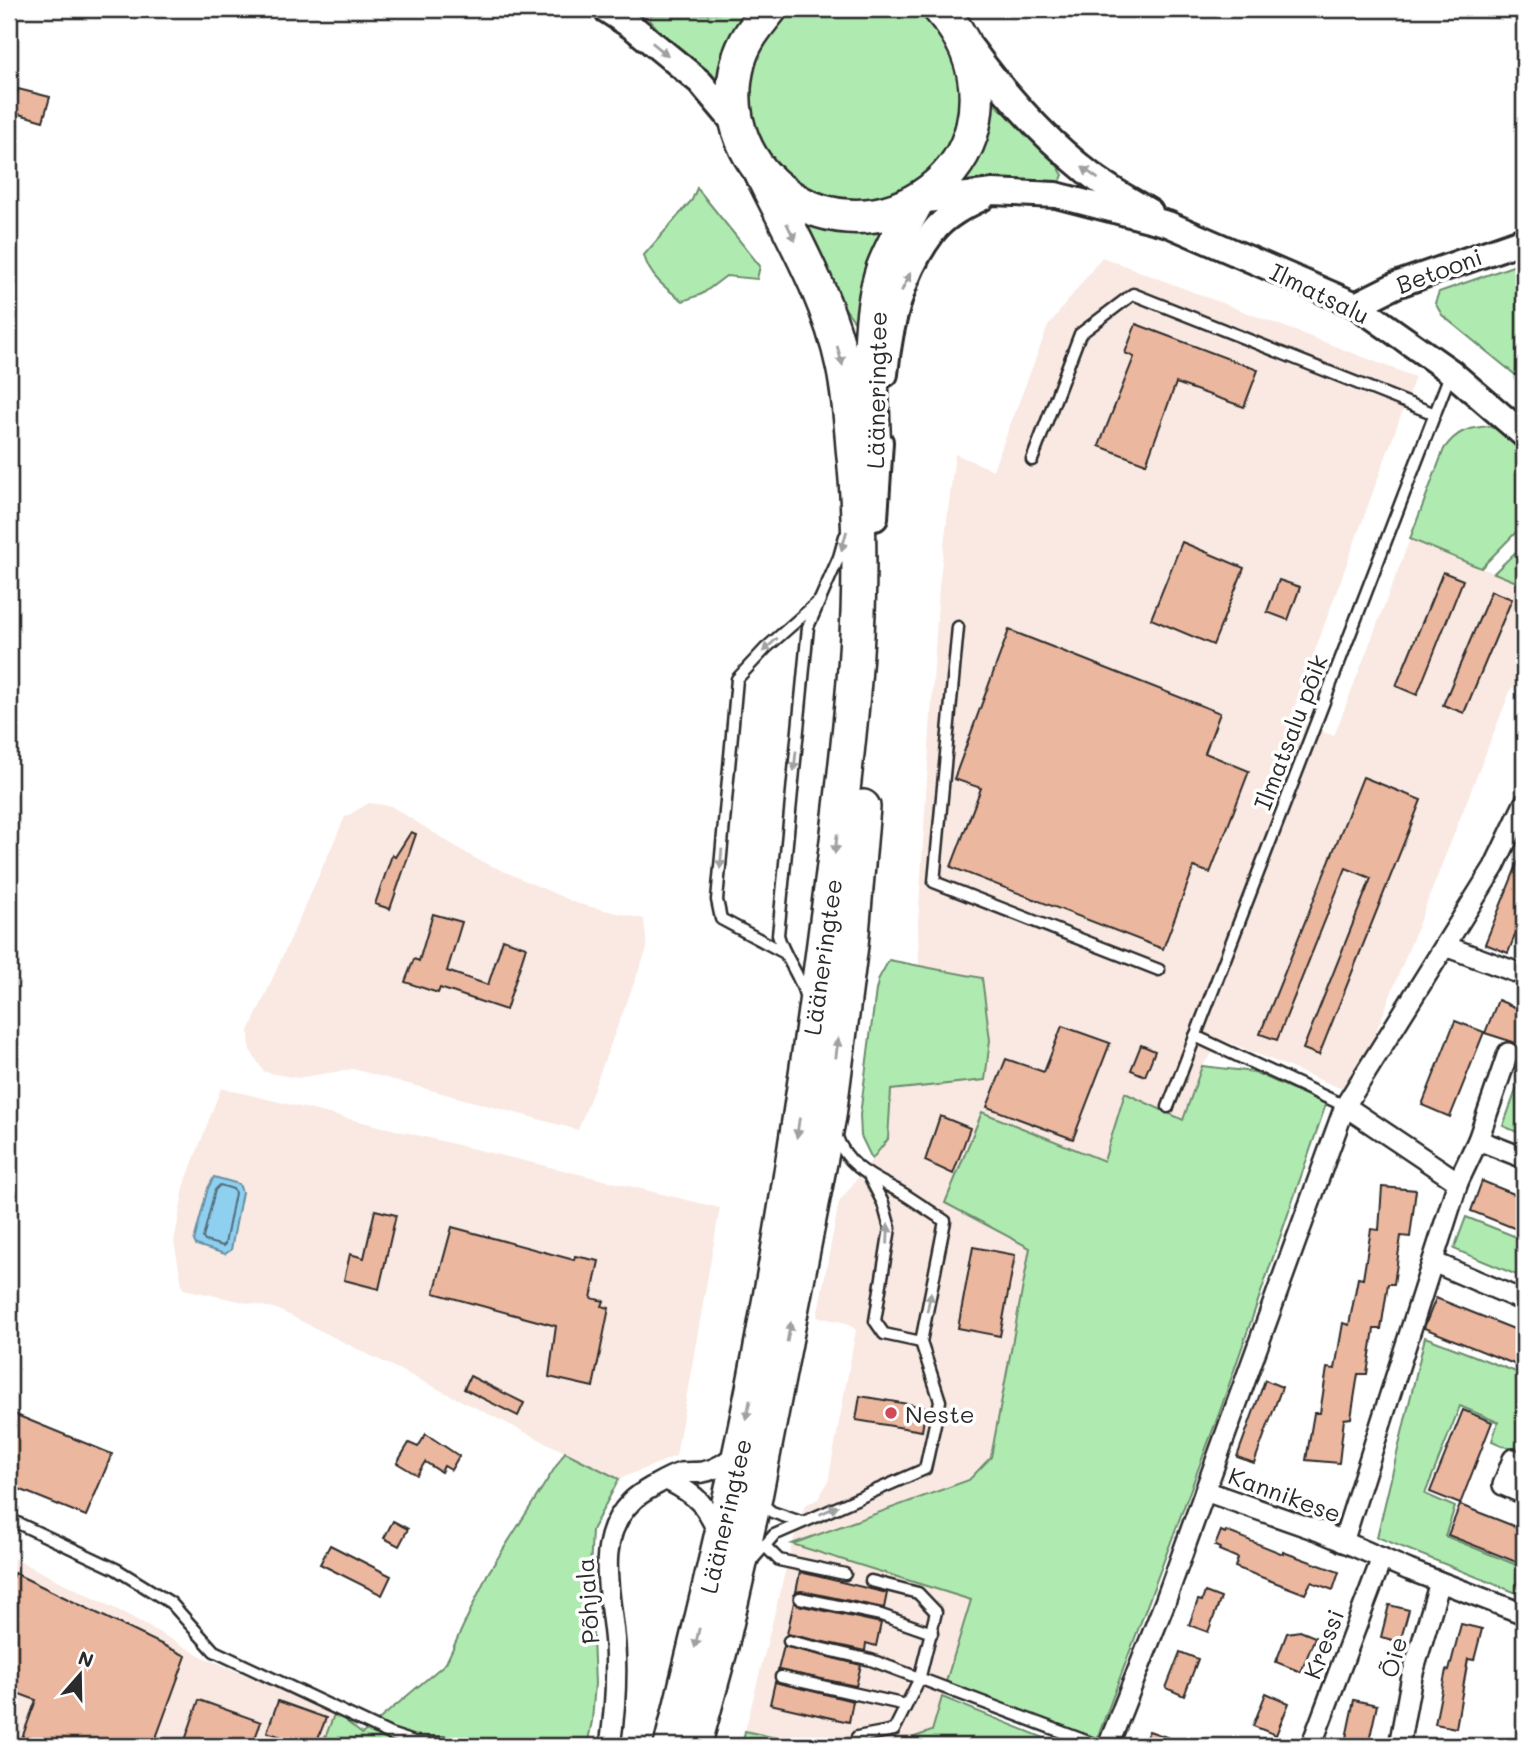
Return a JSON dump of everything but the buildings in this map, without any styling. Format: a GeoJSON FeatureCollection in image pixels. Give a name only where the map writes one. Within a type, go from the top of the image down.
{"type":"FeatureCollection","features":[{"type":"Feature","properties":{"kind":"highway"},"geometry":{"type":"LineString","coordinates":[[770,9],[751,33],[738,62],[733,94],[737,126],[747,151],[762,173],[787,197],[818,212],[851,218],[885,214],[917,201],[940,184],[958,162],[973,127],[977,109],[976,80],[970,53],[948,15]]}},
{"type":"Feature","properties":{"kind":"highway","name":"Lääneringtee"},"geometry":{"type":"LineString","coordinates":[[671,1746],[740,1452],[787,1199],[811,1036],[851,720],[859,606],[859,503],[843,363],[820,291],[762,173]]}},
{"type":"Feature","properties":{"kind":"highway","name":"Lääneringtee"},"geometry":{"type":"LineString","coordinates":[[694,1746],[720,1651],[755,1497],[829,1116],[850,945],[867,763],[875,611],[872,331],[882,272],[892,246],[917,201]]}},
{"type":"Feature","properties":{"kind":"street"},"geometry":{"type":"LineString","coordinates":[[605,9],[634,28],[700,82],[737,126]]}},
{"type":"Feature","properties":{"kind":"street","name":"Ilmatsalu"},"geometry":{"type":"LineString","coordinates":[[948,15],[1003,91],[1049,138],[1087,172],[1168,224]]}},
{"type":"Feature","properties":{"kind":"street"},"geometry":{"type":"LineString","coordinates":[[875,518],[888,343],[892,318],[902,290],[934,230],[958,211],[993,192]]}},
{"type":"Feature","properties":{"kind":"street","name":"Ilmatsalu"},"geometry":{"type":"LineString","coordinates":[[917,201],[993,192],[1056,195],[1168,224],[1356,305],[1451,372],[1524,435]]}},
{"type":"Feature","properties":{"kind":"street","name":"Betooni"},"geometry":{"type":"LineString","coordinates":[[1356,305],[1396,285],[1524,240]]}},
{"type":"Feature","properties":{"kind":"street"},"geometry":{"type":"LineString","coordinates":[[1205,1491],[1345,1106],[1494,867],[1524,804]]}},
{"type":"Feature","properties":{"kind":"street"},"geometry":{"type":"LineString","coordinates":[[1445,946],[1524,975]]}},
{"type":"Feature","properties":{"kind":"street"},"geometry":{"type":"LineString","coordinates":[[1343,1542],[1458,1182],[1478,1140],[1508,1053]]}},
{"type":"Feature","properties":{"kind":"street"},"geometry":{"type":"LineString","coordinates":[[1345,1106],[1458,1182]]}},
{"type":"Feature","properties":{"kind":"street"},"geometry":{"type":"LineString","coordinates":[[1478,1140],[1524,1158]]}},
{"type":"Feature","properties":{"kind":"street"},"geometry":{"type":"LineString","coordinates":[[1433,1262],[1524,1301]]}},
{"type":"Feature","properties":{"kind":"street","name":"Põhjala"},"geometry":{"type":"LineString","coordinates":[[610,1746],[616,1707],[615,1645],[607,1577],[607,1546],[615,1522],[631,1502],[647,1489],[679,1474],[701,1472],[725,1464],[740,1452]]}},
{"type":"Feature","properties":{"kind":"street"},"geometry":{"type":"LineString","coordinates":[[1513,1459],[1503,1485],[1524,1494]]}},
{"type":"Feature","properties":{"kind":"street"},"geometry":{"type":"LineString","coordinates":[[667,1480],[700,1501],[710,1514],[720,1541]]}},
{"type":"Feature","properties":{"kind":"street","name":"Kannikese"},"geometry":{"type":"LineString","coordinates":[[1108,1746],[1166,1602],[1205,1491],[1524,1614]]}},
{"type":"Feature","properties":{"kind":"street","name":"Kressi"},"geometry":{"type":"LineString","coordinates":[[1311,1746],[1382,1559]]}},
{"type":"Feature","properties":{"kind":"street","name":"Õie"},"geometry":{"type":"LineString","coordinates":[[1399,1746],[1412,1676],[1440,1582]]}},
{"type":"Feature","properties":{"kind":"lane"},"geometry":{"type":"LineString","coordinates":[[1032,460],[1080,334],[1133,294],[1435,414]]}},
{"type":"Feature","properties":{"kind":"lane","name":"Ilmatsalu põik"},"geometry":{"type":"LineString","coordinates":[[1168,1107],[1451,372]]}},
{"type":"Feature","properties":{"kind":"lane"},"geometry":{"type":"LineString","coordinates":[[783,952],[778,935],[808,627],[839,557],[848,525],[854,449]]}},
{"type":"Feature","properties":{"kind":"lane"},"geometry":{"type":"LineString","coordinates":[[811,1036],[806,998],[789,958],[783,952],[721,919],[717,900],[737,679],[821,599]]}},
{"type":"Feature","properties":{"kind":"lane"},"geometry":{"type":"LineString","coordinates":[[958,627],[934,882],[1159,970]]}},
{"type":"Feature","properties":{"kind":"lane"},"geometry":{"type":"LineString","coordinates":[[1195,1036],[1345,1106]]}},
{"type":"Feature","properties":{"kind":"lane"},"geometry":{"type":"LineString","coordinates":[[720,1651],[750,1564],[764,1545],[774,1535],[801,1522],[925,1469],[940,1401],[921,1342],[945,1221],[903,1194],[870,1178],[849,1160],[838,1142],[829,1116]]}},
{"type":"Feature","properties":{"kind":"lane"},"geometry":{"type":"LineString","coordinates":[[870,1178],[883,1203],[890,1228],[875,1321],[884,1334],[921,1342]]}},
{"type":"Feature","properties":{"kind":"lane"},"geometry":{"type":"LineString","coordinates":[[740,1452],[755,1497],[772,1512],[801,1522]]}},
{"type":"Feature","properties":{"kind":"lane"},"geometry":{"type":"LineString","coordinates":[[9,1519],[116,1569],[171,1603],[214,1651],[390,1734],[414,1742],[461,1746]]}},
{"type":"Feature","properties":{"kind":"lane"},"geometry":{"type":"LineString","coordinates":[[764,1545],[779,1560],[845,1574]]}},
{"type":"Feature","properties":{"kind":"lane"},"geometry":{"type":"LineString","coordinates":[[857,1737],[894,1730],[919,1680],[936,1612],[918,1593],[872,1581]]}},
{"type":"Feature","properties":{"kind":"lane"},"geometry":{"type":"LineString","coordinates":[[800,1598],[881,1615],[932,1633]]}},
{"type":"Feature","properties":{"kind":"lane"},"geometry":{"type":"LineString","coordinates":[[789,1641],[871,1660],[1099,1746]]}},
{"type":"Feature","properties":{"kind":"lane"},"geometry":{"type":"LineString","coordinates":[[781,1677],[906,1705]]}},
{"type":"Feature","properties":{"kind":"shaded area"},"geometry":{"type":"Polygon","coordinates":[[[1102,257],[1415,377],[1290,719],[1334,736],[1410,539],[1524,585],[1524,673],[1511,689],[1352,1093],[1223,1040],[1202,1066],[1183,1120],[1125,1094],[1105,1161],[983,1112],[1030,1248],[991,1457],[969,1480],[793,1544],[972,1601],[932,1731],[888,1746],[812,1746],[745,1731],[792,1544],[805,1505],[818,1499],[828,1482],[856,1330],[847,1323],[817,1317],[839,1202],[888,1139],[891,1089],[985,1080],[990,1040],[982,978],[919,965],[918,924],[939,586],[955,454],[993,470],[1048,326],[1102,257]]]}},
{"type":"Feature","properties":{"kind":"shaded area"},"geometry":{"type":"Polygon","coordinates":[[[369,803],[391,806],[474,858],[578,904],[644,919],[647,949],[578,1130],[353,1069],[297,1078],[264,1072],[250,1050],[249,1031],[345,817],[369,803]]]}},
{"type":"Feature","properties":{"kind":"shaded area"},"geometry":{"type":"Polygon","coordinates":[[[221,1088],[720,1208],[676,1456],[619,1479],[277,1309],[183,1289],[174,1242],[185,1183],[221,1088]]]}},
{"type":"Feature","properties":{"kind":"shaded area"},"geometry":{"type":"Polygon","coordinates":[[[9,1556],[128,1615],[203,1657],[335,1712],[322,1746],[9,1746],[9,1556]]]}},
{"type":"Feature","properties":{"kind":"green space"},"geometry":{"type":"Polygon","coordinates":[[[750,9],[724,87],[668,41],[649,19],[651,15],[714,14],[750,9]]]}},
{"type":"Feature","properties":{"kind":"green space"},"geometry":{"type":"Polygon","coordinates":[[[797,9],[920,9],[944,32],[961,64],[958,136],[941,166],[914,189],[847,204],[813,195],[784,175],[762,148],[751,114],[751,79],[762,46],[784,18],[797,9]]]}},
{"type":"Feature","properties":{"kind":"green space"},"geometry":{"type":"Polygon","coordinates":[[[992,102],[1048,154],[1063,175],[1060,182],[1004,180],[959,185],[992,102]]]}},
{"type":"Feature","properties":{"kind":"green space"},"geometry":{"type":"Polygon","coordinates":[[[697,188],[760,266],[757,279],[726,276],[702,294],[683,301],[654,275],[644,255],[692,200],[697,188]]]}},
{"type":"Feature","properties":{"kind":"green space"},"geometry":{"type":"Polygon","coordinates":[[[794,214],[887,225],[858,326],[835,295],[794,214]]]}},
{"type":"Feature","properties":{"kind":"green space"},"geometry":{"type":"Polygon","coordinates":[[[1524,262],[1524,382],[1442,315],[1435,303],[1439,292],[1524,262]]]}},
{"type":"Feature","properties":{"kind":"green space"},"geometry":{"type":"Polygon","coordinates":[[[1489,426],[1501,431],[1524,451],[1524,524],[1481,568],[1410,539],[1444,449],[1453,438],[1463,432],[1489,426]]]}},
{"type":"Feature","properties":{"kind":"green space"},"geometry":{"type":"Polygon","coordinates":[[[1524,544],[1524,585],[1494,573],[1524,544]]]}},
{"type":"Feature","properties":{"kind":"green space"},"geometry":{"type":"Polygon","coordinates":[[[889,960],[982,978],[990,1040],[985,1080],[891,1090],[888,1139],[872,1159],[861,1136],[860,1115],[876,990],[889,960]]]}},
{"type":"Feature","properties":{"kind":"green space"},"geometry":{"type":"Polygon","coordinates":[[[1202,1066],[1254,1072],[1326,1104],[1220,1411],[1097,1739],[945,1685],[971,1600],[792,1544],[969,1480],[991,1457],[1030,1248],[945,1203],[982,1112],[1104,1161],[1125,1093],[1183,1120],[1202,1066]]]}},
{"type":"Feature","properties":{"kind":"green space"},"geometry":{"type":"Polygon","coordinates":[[[1524,1068],[1524,1135],[1503,1126],[1524,1068]]]}},
{"type":"Feature","properties":{"kind":"green space"},"geometry":{"type":"Polygon","coordinates":[[[1466,1217],[1524,1240],[1524,1278],[1454,1249],[1466,1217]]]}},
{"type":"Feature","properties":{"kind":"green space"},"geometry":{"type":"Polygon","coordinates":[[[1425,1337],[1524,1375],[1524,1455],[1492,1441],[1498,1422],[1460,1406],[1425,1494],[1455,1507],[1445,1536],[1524,1568],[1524,1596],[1377,1537],[1425,1337]]]}},
{"type":"Feature","properties":{"kind":"green space"},"geometry":{"type":"Polygon","coordinates":[[[565,1452],[619,1479],[592,1530],[590,1571],[595,1683],[587,1746],[322,1746],[335,1712],[362,1734],[446,1663],[487,1575],[565,1452]]]}},
{"type":"Feature","properties":{"kind":"green space"},"geometry":{"type":"Polygon","coordinates":[[[942,1697],[1064,1746],[888,1746],[932,1731],[942,1697]]]}},
{"type":"Feature","properties":{"kind":"green space"},"geometry":{"type":"Polygon","coordinates":[[[745,1731],[812,1746],[742,1746],[745,1731]]]}},
{"type":"Feature","properties":{"kind":"water"},"geometry":{"type":"Polygon","coordinates":[[[214,1177],[239,1184],[242,1192],[231,1250],[225,1254],[196,1245],[194,1241],[208,1188],[214,1177]]]}},
{"type":"Feature","properties":{"kind":"place","name":"Neste"},"geometry":{"type":"Point","coordinates":[891,1413]}}]}
